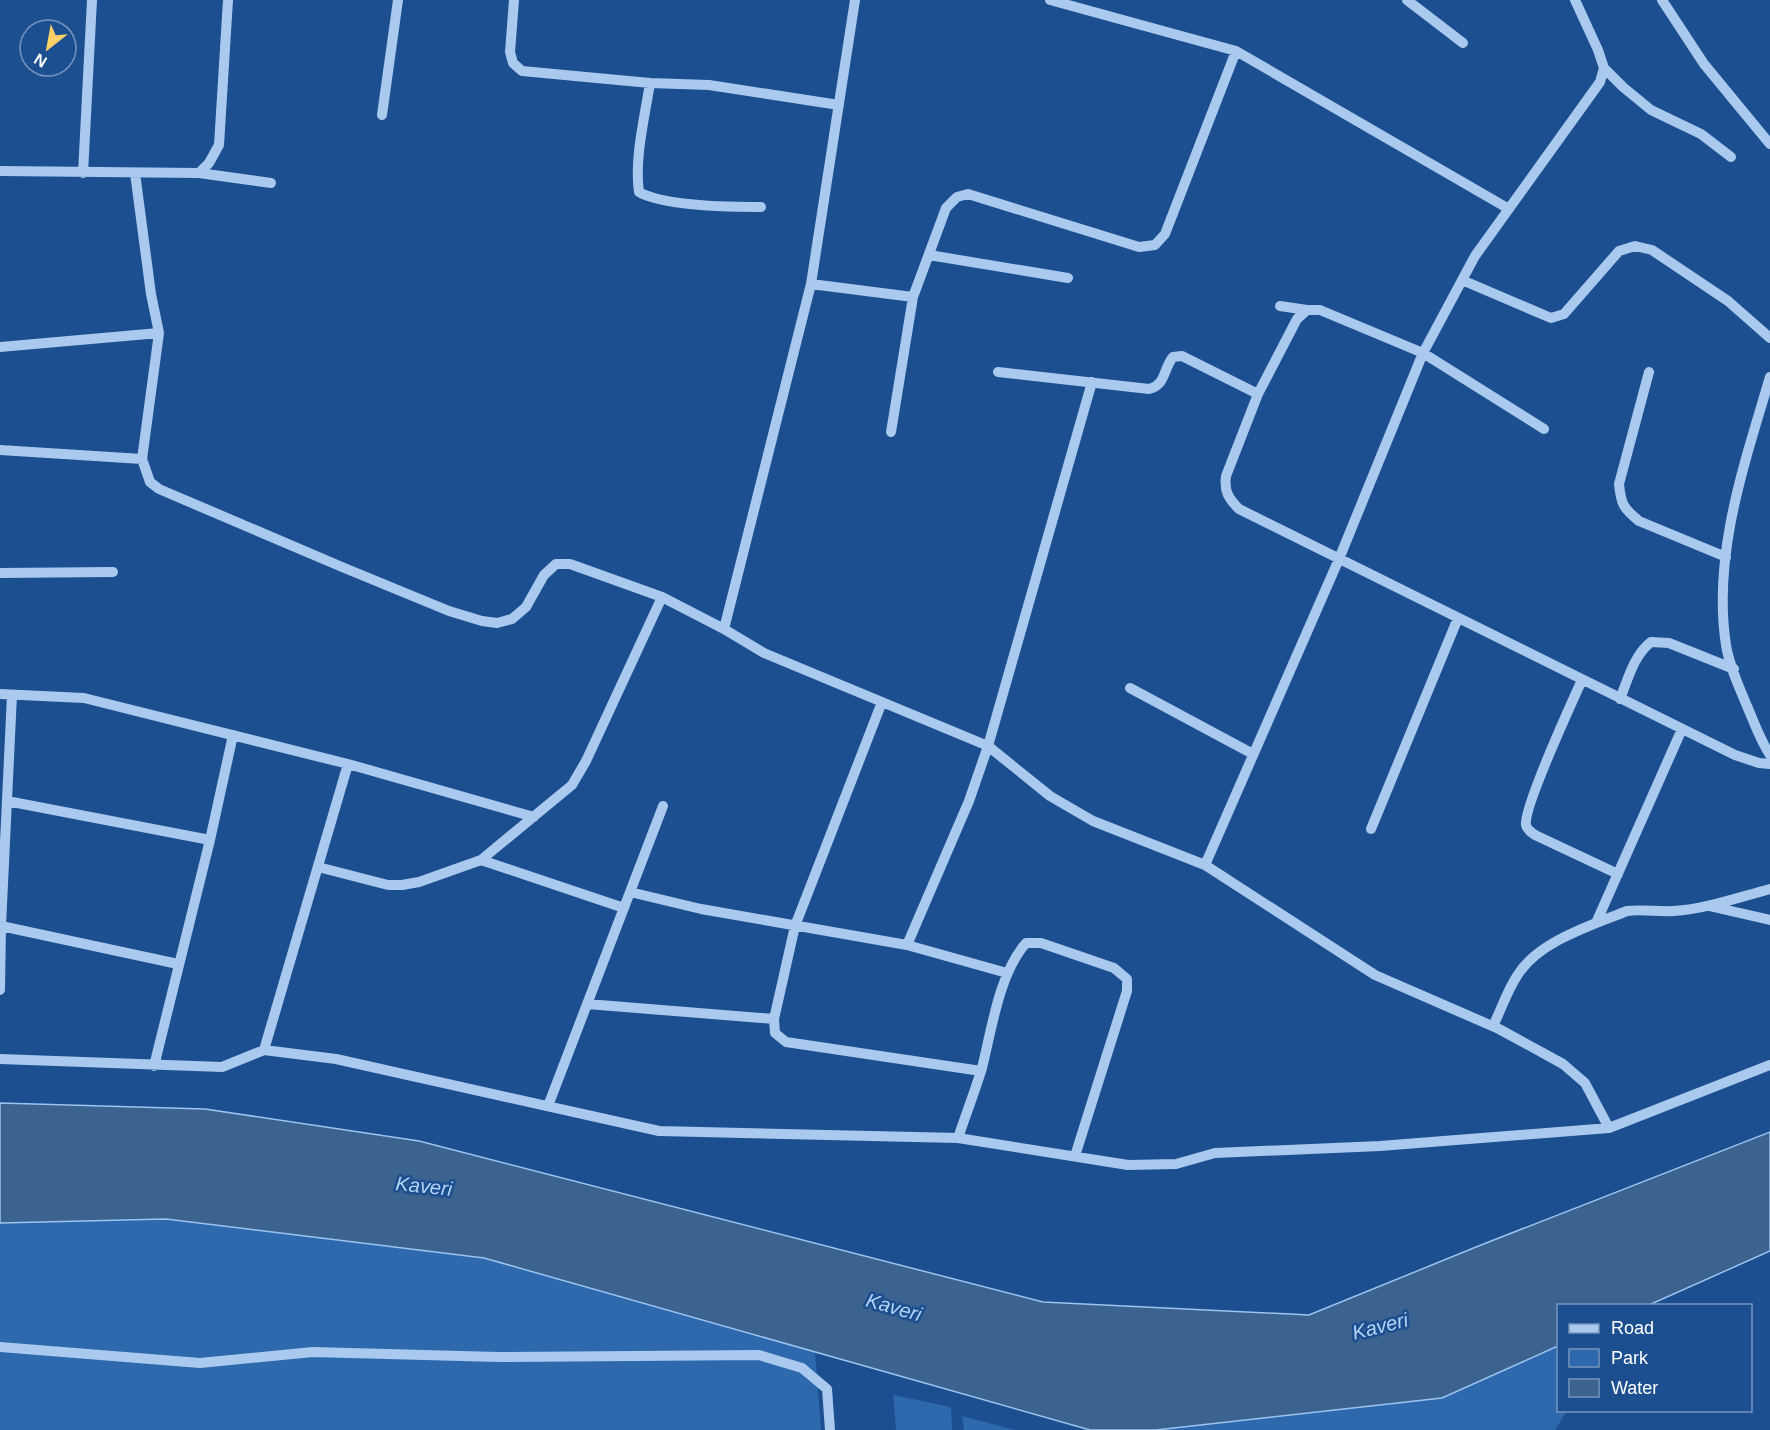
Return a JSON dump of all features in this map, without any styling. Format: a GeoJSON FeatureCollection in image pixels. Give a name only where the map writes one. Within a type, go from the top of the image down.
{"type":"FeatureCollection","features":[{"type":"Feature","properties":{"kind":"street"},"geometry":{"type":"LineString","coordinates":[[83,173],[92,0]]}},
{"type":"Feature","properties":{"kind":"street"},"geometry":{"type":"LineString","coordinates":[[199,173],[209,163],[219,145],[228,0]]}},
{"type":"Feature","properties":{"kind":"street"},"geometry":{"type":"LineString","coordinates":[[382,115],[398,0]]}},
{"type":"Feature","properties":{"kind":"street"},"geometry":{"type":"LineString","coordinates":[[514,0],[510,52],[513,63],[522,70],[650,83],[720,87],[839,105]]}},
{"type":"Feature","properties":{"kind":"street"},"geometry":{"type":"LineString","coordinates":[[724,629],[811,284],[855,0]]}},
{"type":"Feature","properties":{"kind":"street"},"geometry":{"type":"LineString","coordinates":[[1050,0],[1236,51],[1509,209]]}},
{"type":"Feature","properties":{"kind":"street"},"geometry":{"type":"LineString","coordinates":[[1407,0],[1463,43]]}},
{"type":"Feature","properties":{"kind":"street"},"geometry":{"type":"LineString","coordinates":[[1575,0],[1604,68],[1651,110],[1701,134],[1731,157]]}},
{"type":"Feature","properties":{"kind":"street"},"geometry":{"type":"LineString","coordinates":[[1662,0],[1704,64],[1770,144]]}},
{"type":"Feature","properties":{"kind":"street"},"geometry":{"type":"LineString","coordinates":[[891,432],[913,297],[946,208],[957,196],[968,194],[1139,247],[1155,245],[1165,234],[1236,51]]}},
{"type":"Feature","properties":{"kind":"street"},"geometry":{"type":"LineString","coordinates":[[1205,865],[1339,559],[1423,353],[1475,256],[1588,101],[1600,82],[1604,68]]}},
{"type":"Feature","properties":{"kind":"street"},"geometry":{"type":"LineString","coordinates":[[650,83],[637,181],[639,192],[658,200],[760,207]]}},
{"type":"Feature","properties":{"kind":"street"},"geometry":{"type":"LineString","coordinates":[[0,171],[199,173],[271,183]]}},
{"type":"Feature","properties":{"kind":"street"},"geometry":{"type":"LineString","coordinates":[[135,173],[151,294],[159,333],[142,459],[150,482],[159,489],[342,567],[482,621],[497,623],[512,619],[526,607],[544,575],[556,564],[570,564],[662,597],[764,653],[988,746],[1050,796],[1093,821],[1205,865],[1375,975],[1493,1026],[1563,1064],[1585,1083],[1609,1128]]}},
{"type":"Feature","properties":{"kind":"street"},"geometry":{"type":"LineString","coordinates":[[1462,280],[1551,318],[1564,314],[1619,250],[1635,246],[1652,250],[1728,301],[1770,338]]}},
{"type":"Feature","properties":{"kind":"street"},"geometry":{"type":"LineString","coordinates":[[929,255],[1068,278]]}},
{"type":"Feature","properties":{"kind":"street"},"geometry":{"type":"LineString","coordinates":[[811,284],[913,297]]}},
{"type":"Feature","properties":{"kind":"street"},"geometry":{"type":"LineString","coordinates":[[1280,306],[1320,310],[1423,353],[1544,429]]}},
{"type":"Feature","properties":{"kind":"street"},"geometry":{"type":"LineString","coordinates":[[1307,310],[1297,319],[1258,394],[1226,476],[1224,489],[1239,509],[1735,755],[1770,764]]}},
{"type":"Feature","properties":{"kind":"street"},"geometry":{"type":"LineString","coordinates":[[0,347],[159,333]]}},
{"type":"Feature","properties":{"kind":"street"},"geometry":{"type":"LineString","coordinates":[[998,372],[1149,389],[1157,387],[1162,382],[1167,364],[1173,357],[1182,356],[1258,394]]}},
{"type":"Feature","properties":{"kind":"street"},"geometry":{"type":"LineString","coordinates":[[1649,372],[1619,484],[1620,501],[1639,521],[1726,556]]}},
{"type":"Feature","properties":{"kind":"street"},"geometry":{"type":"LineString","coordinates":[[1770,377],[1744,469],[1726,556],[1723,598],[1726,647],[1753,722],[1770,755]]}},
{"type":"Feature","properties":{"kind":"street"},"geometry":{"type":"LineString","coordinates":[[907,945],[969,801],[988,746],[1092,382]]}},
{"type":"Feature","properties":{"kind":"street"},"geometry":{"type":"LineString","coordinates":[[0,450],[142,459]]}},
{"type":"Feature","properties":{"kind":"street"},"geometry":{"type":"LineString","coordinates":[[0,573],[113,572]]}},
{"type":"Feature","properties":{"kind":"street"},"geometry":{"type":"LineString","coordinates":[[318,867],[388,885],[402,885],[419,882],[481,860],[572,785],[586,761],[662,597]]}},
{"type":"Feature","properties":{"kind":"street"},"geometry":{"type":"LineString","coordinates":[[1371,829],[1458,618]]}},
{"type":"Feature","properties":{"kind":"street"},"geometry":{"type":"LineString","coordinates":[[1620,699],[1638,655],[1651,642],[1669,643],[1734,669]]}},
{"type":"Feature","properties":{"kind":"street"},"geometry":{"type":"LineString","coordinates":[[1582,680],[1530,802],[1526,825],[1528,830],[1535,835],[1618,874]]}},
{"type":"Feature","properties":{"kind":"street"},"geometry":{"type":"LineString","coordinates":[[1130,688],[1254,754]]}},
{"type":"Feature","properties":{"kind":"street"},"geometry":{"type":"LineString","coordinates":[[0,694],[84,698],[348,764],[534,817]]}},
{"type":"Feature","properties":{"kind":"street"},"geometry":{"type":"LineString","coordinates":[[0,990],[12,695]]}},
{"type":"Feature","properties":{"kind":"street"},"geometry":{"type":"LineString","coordinates":[[882,702],[795,926],[774,1020],[775,1033],[786,1042],[981,1071]]}},
{"type":"Feature","properties":{"kind":"street"},"geometry":{"type":"LineString","coordinates":[[1596,923],[1682,729]]}},
{"type":"Feature","properties":{"kind":"street"},"geometry":{"type":"LineString","coordinates":[[154,1066],[210,840],[233,735]]}},
{"type":"Feature","properties":{"kind":"street"},"geometry":{"type":"LineString","coordinates":[[264,1050],[348,764]]}},
{"type":"Feature","properties":{"kind":"street"},"geometry":{"type":"LineString","coordinates":[[7,801],[210,840]]}},
{"type":"Feature","properties":{"kind":"street"},"geometry":{"type":"LineString","coordinates":[[548,1106],[663,806]]}},
{"type":"Feature","properties":{"kind":"street"},"geometry":{"type":"LineString","coordinates":[[481,860],[624,909]]}},
{"type":"Feature","properties":{"kind":"street"},"geometry":{"type":"LineString","coordinates":[[1493,1026],[1516,976],[1529,960],[1549,945],[1627,911],[1640,909],[1675,911],[1707,906],[1770,889]]}},
{"type":"Feature","properties":{"kind":"street"},"geometry":{"type":"LineString","coordinates":[[630,892],[701,909],[907,945],[1007,973]]}},
{"type":"Feature","properties":{"kind":"street"},"geometry":{"type":"LineString","coordinates":[[1707,906],[1770,920]]}},
{"type":"Feature","properties":{"kind":"street"},"geometry":{"type":"LineString","coordinates":[[1,926],[178,964]]}},
{"type":"Feature","properties":{"kind":"street"},"geometry":{"type":"LineString","coordinates":[[958,1138],[981,1071],[1007,973],[1016,955],[1026,943],[1041,943],[1114,968],[1127,979],[1127,991],[1075,1156]]}},
{"type":"Feature","properties":{"kind":"street"},"geometry":{"type":"LineString","coordinates":[[587,1004],[774,1020]]}},
{"type":"Feature","properties":{"kind":"street"},"geometry":{"type":"LineString","coordinates":[[0,1059],[222,1067],[264,1050],[336,1059],[659,1131],[958,1138],[1128,1165],[1176,1164],[1215,1153],[1380,1146],[1609,1128],[1770,1065]]}},
{"type":"Feature","properties":{"kind":"street"},"geometry":{"type":"LineString","coordinates":[[0,1347],[200,1363],[313,1352],[498,1358],[759,1355],[802,1368],[826,1389],[830,1430]]}},
{"type":"Feature","properties":{"kind":"green space"},"geometry":{"type":"Polygon","coordinates":[[[166,1219],[484,1258],[815,1352],[821,1430],[0,1430],[0,1223],[166,1219]]]}},
{"type":"Feature","properties":{"kind":"green space"},"geometry":{"type":"Polygon","coordinates":[[[1557,1345],[1557,1412],[1566,1412],[1555,1430],[1156,1430],[1442,1398],[1557,1345]]]}},
{"type":"Feature","properties":{"kind":"green space"},"geometry":{"type":"Polygon","coordinates":[[[893,1395],[951,1407],[952,1430],[896,1430],[893,1395]]]}},
{"type":"Feature","properties":{"kind":"green space"},"geometry":{"type":"Polygon","coordinates":[[[962,1416],[1015,1430],[964,1430],[962,1416]]]}},
{"type":"Feature","properties":{"kind":"water","name":"Kaveri"},"geometry":{"type":"Polygon","coordinates":[[[0,1103],[205,1109],[419,1141],[1043,1302],[1309,1315],[1770,1132],[1770,1251],[1651,1304],[1557,1304],[1557,1346],[1442,1398],[1156,1430],[1090,1430],[484,1258],[166,1219],[0,1223],[0,1103]]]}}]}
